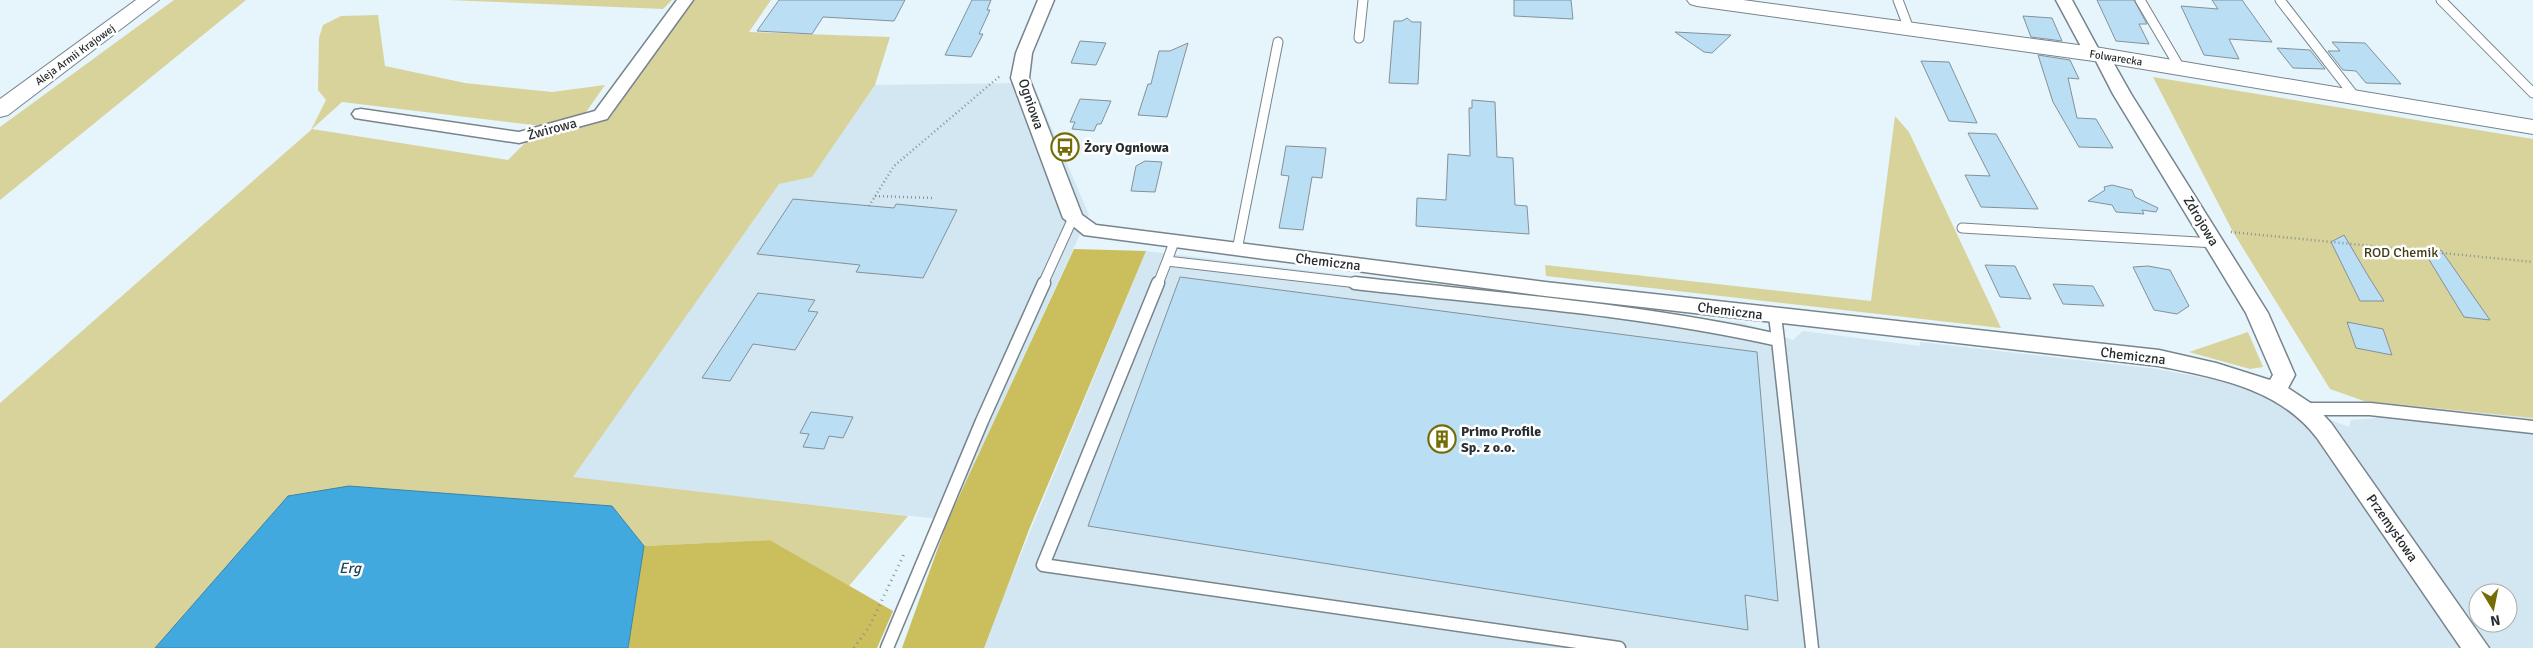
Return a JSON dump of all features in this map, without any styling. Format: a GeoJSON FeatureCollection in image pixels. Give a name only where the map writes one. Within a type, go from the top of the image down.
{"type":"FeatureCollection","features":[{"type":"Feature","properties":{"kind":"street","name":"Aleja Armii Krajowej"},"geometry":{"type":"LineString","coordinates":[[0,110],[149,0]]}},
{"type":"Feature","properties":{"kind":"street","name":"Żwirowa"},"geometry":{"type":"LineString","coordinates":[[361,114],[519,138],[601,115],[685,0]]}},
{"type":"Feature","properties":{"kind":"street","name":"Ogniowa"},"geometry":{"type":"LineString","coordinates":[[1046,0],[1021,66],[1020,78],[1073,218]]}},
{"type":"Feature","properties":{"kind":"street","name":"Folwarecka"},"geometry":{"type":"LineString","coordinates":[[1697,0],[2097,54],[2533,128]]}},
{"type":"Feature","properties":{"kind":"street","name":"Zdrojowa"},"geometry":{"type":"LineString","coordinates":[[2064,0],[2257,313],[2284,375],[2276,391]]}},
{"type":"Feature","properties":{"kind":"street","name":"Chemiczna"},"geometry":{"type":"LineString","coordinates":[[1073,218],[1091,231],[1147,239],[1170,252],[1238,250],[1775,316],[2159,358],[2248,380],[2276,391],[2305,409]]}},
{"type":"Feature","properties":{"kind":"street","name":"Przemysłowa"},"geometry":{"type":"LineString","coordinates":[[2305,409],[2325,432],[2476,648]]}},
{"type":"Feature","properties":{"kind":"lane"},"geometry":{"type":"LineString","coordinates":[[1359,38],[1363,0]]}},
{"type":"Feature","properties":{"kind":"lane"},"geometry":{"type":"LineString","coordinates":[[1898,0],[1909,29]]}},
{"type":"Feature","properties":{"kind":"lane"},"geometry":{"type":"LineString","coordinates":[[2140,0],[2180,68]]}},
{"type":"Feature","properties":{"kind":"lane"},"geometry":{"type":"LineString","coordinates":[[2280,0],[2356,98]]}},
{"type":"Feature","properties":{"kind":"lane"},"geometry":{"type":"LineString","coordinates":[[2441,0],[2533,93]]}},
{"type":"Feature","properties":{"kind":"lane"},"geometry":{"type":"LineString","coordinates":[[1238,250],[1278,42]]}},
{"type":"Feature","properties":{"kind":"lane"},"geometry":{"type":"LineString","coordinates":[[887,648],[982,421],[1073,218]]}},
{"type":"Feature","properties":{"kind":"lane"},"geometry":{"type":"LineString","coordinates":[[1962,228],[2211,237]]}},
{"type":"Feature","properties":{"kind":"lane"},"geometry":{"type":"LineString","coordinates":[[1619,648],[1043,565],[1170,252],[1729,329],[1778,340]]}},
{"type":"Feature","properties":{"kind":"lane"},"geometry":{"type":"LineString","coordinates":[[1775,316],[1812,648]]}},
{"type":"Feature","properties":{"kind":"lane"},"geometry":{"type":"LineString","coordinates":[[2305,409],[2370,409],[2533,427]]}},
{"type":"Feature","properties":{"kind":"path"},"geometry":{"type":"LineString","coordinates":[[868,206],[894,166],[1006,72],[1021,66]]}},
{"type":"Feature","properties":{"kind":"path"},"geometry":{"type":"LineString","coordinates":[[875,196],[932,198]]}},
{"type":"Feature","properties":{"kind":"path"},"geometry":{"type":"LineString","coordinates":[[2211,237],[2533,262]]}},
{"type":"Feature","properties":{"kind":"path"},"geometry":{"type":"LineString","coordinates":[[854,648],[869,627]]}},
{"type":"Feature","properties":{"kind":"shaded area"},"geometry":{"type":"Polygon","coordinates":[[[1027,83],[1035,89],[1089,215],[948,520],[572,478],[779,183],[812,177],[875,85],[1027,83]]]}},
{"type":"Feature","properties":{"kind":"shaded area"},"geometry":{"type":"Polygon","coordinates":[[[1074,249],[1146,251],[1030,527],[984,648],[902,648],[948,520],[1074,249]]]}},
{"type":"Feature","properties":{"kind":"shaded area"},"geometry":{"type":"Polygon","coordinates":[[[1146,251],[1743,323],[1793,340],[1803,331],[1920,346],[1920,342],[2157,369],[2227,382],[2349,427],[2351,420],[2376,418],[2364,401],[2533,418],[2533,648],[982,648],[1146,251]]]}},
{"type":"Feature","properties":{"kind":"shaded area"},"geometry":{"type":"Polygon","coordinates":[[[770,540],[893,611],[877,648],[628,648],[644,546],[770,540]]]}},
{"type":"Feature","properties":{"kind":"green space"},"geometry":{"type":"Polygon","coordinates":[[[174,0],[246,0],[0,200],[0,127],[174,0]]]}},
{"type":"Feature","properties":{"kind":"green space"},"geometry":{"type":"Polygon","coordinates":[[[448,0],[672,0],[663,9],[448,0]]]}},
{"type":"Feature","properties":{"kind":"green space"},"geometry":{"type":"Polygon","coordinates":[[[693,0],[771,0],[749,32],[890,37],[875,85],[812,177],[779,184],[573,477],[908,516],[849,586],[770,540],[644,546],[612,506],[288,496],[155,648],[0,648],[0,403],[311,130],[326,100],[318,90],[319,38],[323,25],[341,16],[378,15],[385,66],[465,83],[552,92],[605,85],[584,115],[542,126],[342,102],[312,129],[508,160],[528,140],[609,119],[693,0]]]}},
{"type":"Feature","properties":{"kind":"green space","name":"ROD Chemik"},"geometry":{"type":"Polygon","coordinates":[[[2153,77],[2533,139],[2533,418],[2364,401],[2330,389],[2233,232],[2153,77]]]}},
{"type":"Feature","properties":{"kind":"green space"},"geometry":{"type":"Polygon","coordinates":[[[1895,116],[1909,132],[2001,328],[1546,276],[1545,265],[1871,301],[1895,116]]]}},
{"type":"Feature","properties":{"kind":"green space"},"geometry":{"type":"Polygon","coordinates":[[[2248,332],[2263,367],[2250,369],[2189,352],[2248,332]]]}},
{"type":"Feature","properties":{"kind":"water","name":"Erg"},"geometry":{"type":"Polygon","coordinates":[[[349,486],[612,506],[644,546],[628,648],[155,648],[288,496],[349,486]]]}},
{"type":"Feature","properties":{"kind":"building"},"geometry":{"type":"Polygon","coordinates":[[[779,0],[905,0],[894,21],[823,17],[812,34],[757,31],[779,0]]]}},
{"type":"Feature","properties":{"kind":"building"},"geometry":{"type":"Polygon","coordinates":[[[972,0],[991,0],[987,10],[990,10],[979,34],[983,34],[971,57],[945,55],[972,0]]]}},
{"type":"Feature","properties":{"kind":"building"},"geometry":{"type":"Polygon","coordinates":[[[1514,0],[1571,0],[1573,19],[1514,16],[1514,0]]]}},
{"type":"Feature","properties":{"kind":"building"},"geometry":{"type":"Polygon","coordinates":[[[2097,0],[2134,0],[2147,24],[2139,24],[2149,44],[2116,41],[2097,0]]]}},
{"type":"Feature","properties":{"kind":"building"},"geometry":{"type":"Polygon","coordinates":[[[2212,0],[2242,0],[2272,42],[2229,39],[2239,59],[2204,55],[2181,6],[2218,9],[2212,0]]]}},
{"type":"Feature","properties":{"kind":"building"},"geometry":{"type":"Polygon","coordinates":[[[2023,16],[2052,18],[2062,41],[2031,37],[2023,16]]]}},
{"type":"Feature","properties":{"kind":"building"},"geometry":{"type":"Polygon","coordinates":[[[1407,18],[1412,22],[1421,22],[1418,84],[1389,83],[1394,21],[1402,21],[1407,18]]]}},
{"type":"Feature","properties":{"kind":"building"},"geometry":{"type":"Polygon","coordinates":[[[1675,32],[1731,35],[1712,53],[1704,52],[1675,32]]]}},
{"type":"Feature","properties":{"kind":"building"},"geometry":{"type":"Polygon","coordinates":[[[1080,41],[1106,43],[1096,65],[1071,63],[1080,41]]]}},
{"type":"Feature","properties":{"kind":"building"},"geometry":{"type":"Polygon","coordinates":[[[2332,42],[2365,43],[2401,84],[2366,83],[2356,71],[2343,70],[2328,51],[2340,51],[2332,42]]]}},
{"type":"Feature","properties":{"kind":"building"},"geometry":{"type":"Polygon","coordinates":[[[1188,43],[1167,117],[1138,115],[1148,84],[1151,84],[1159,51],[1170,51],[1188,43]]]}},
{"type":"Feature","properties":{"kind":"building"},"geometry":{"type":"Polygon","coordinates":[[[2277,48],[2310,50],[2325,69],[2293,68],[2277,48]]]}},
{"type":"Feature","properties":{"kind":"building"},"geometry":{"type":"Polygon","coordinates":[[[2038,55],[2070,60],[2079,79],[2068,78],[2077,118],[2096,119],[2113,148],[2079,147],[2053,102],[2038,55]]]}},
{"type":"Feature","properties":{"kind":"building"},"geometry":{"type":"Polygon","coordinates":[[[1921,61],[1949,62],[1977,123],[1949,121],[1921,61]]]}},
{"type":"Feature","properties":{"kind":"building"},"geometry":{"type":"Polygon","coordinates":[[[1080,99],[1111,101],[1101,124],[1097,124],[1094,131],[1072,129],[1075,122],[1070,122],[1080,99]]]}},
{"type":"Feature","properties":{"kind":"building"},"geometry":{"type":"Polygon","coordinates":[[[1472,100],[1495,102],[1497,157],[1513,158],[1515,205],[1527,206],[1529,234],[1416,226],[1417,198],[1446,200],[1448,154],[1470,156],[1469,108],[1472,108],[1472,100]]]}},
{"type":"Feature","properties":{"kind":"building"},"geometry":{"type":"Polygon","coordinates":[[[1968,133],[1996,134],[2038,209],[1981,207],[1965,175],[1990,176],[1968,133]]]}},
{"type":"Feature","properties":{"kind":"building"},"geometry":{"type":"Polygon","coordinates":[[[1286,146],[1326,148],[1322,178],[1312,177],[1303,230],[1279,228],[1289,176],[1281,175],[1286,146]]]}},
{"type":"Feature","properties":{"kind":"building"},"geometry":{"type":"Polygon","coordinates":[[[1145,161],[1162,162],[1155,192],[1131,191],[1136,166],[1145,161]]]}},
{"type":"Feature","properties":{"kind":"building"},"geometry":{"type":"Polygon","coordinates":[[[2112,185],[2132,190],[2135,197],[2158,208],[2156,212],[2142,210],[2144,214],[2116,212],[2112,205],[2088,201],[2105,190],[2104,187],[2112,185]]]}},
{"type":"Feature","properties":{"kind":"building"},"geometry":{"type":"Polygon","coordinates":[[[793,199],[894,208],[896,204],[957,210],[923,278],[856,272],[860,265],[757,254],[793,199]]]}},
{"type":"Feature","properties":{"kind":"building"},"geometry":{"type":"Polygon","coordinates":[[[2344,235],[2384,301],[2360,301],[2331,242],[2344,235]]]}},
{"type":"Feature","properties":{"kind":"building"},"geometry":{"type":"Polygon","coordinates":[[[2441,250],[2490,320],[2464,317],[2428,258],[2441,250]]]}},
{"type":"Feature","properties":{"kind":"building"},"geometry":{"type":"Polygon","coordinates":[[[1985,265],[2015,266],[2031,299],[2000,297],[1985,265]]]}},
{"type":"Feature","properties":{"kind":"building"},"geometry":{"type":"Polygon","coordinates":[[[2148,266],[2170,270],[2189,306],[2177,314],[2154,310],[2133,267],[2148,266]]]}},
{"type":"Feature","properties":{"kind":"building","name":"Primo Profile Sp. z o.o."},"geometry":{"type":"Polygon","coordinates":[[[1180,277],[1757,352],[1778,601],[1745,595],[1748,630],[1088,526],[1180,277]]]}},
{"type":"Feature","properties":{"kind":"building"},"geometry":{"type":"Polygon","coordinates":[[[2053,284],[2093,286],[2104,306],[2063,304],[2053,284]]]}},
{"type":"Feature","properties":{"kind":"building"},"geometry":{"type":"Polygon","coordinates":[[[758,293],[815,300],[808,311],[818,312],[795,350],[753,344],[730,381],[702,378],[758,293]]]}},
{"type":"Feature","properties":{"kind":"building"},"geometry":{"type":"Polygon","coordinates":[[[2347,322],[2383,329],[2392,355],[2356,348],[2347,322]]]}},
{"type":"Feature","properties":{"kind":"building"},"geometry":{"type":"Polygon","coordinates":[[[811,412],[853,417],[843,438],[829,436],[824,449],[803,447],[809,434],[800,433],[811,412]]]}},
{"type":"Feature","properties":{"kind":"place","name":"Żory Ogniowa"},"geometry":{"type":"Point","coordinates":[1065,147]}},
{"type":"Feature","properties":{"kind":"place","name":"Primo Profile Sp. z o.o."},"geometry":{"type":"Point","coordinates":[1442,439]}}]}
